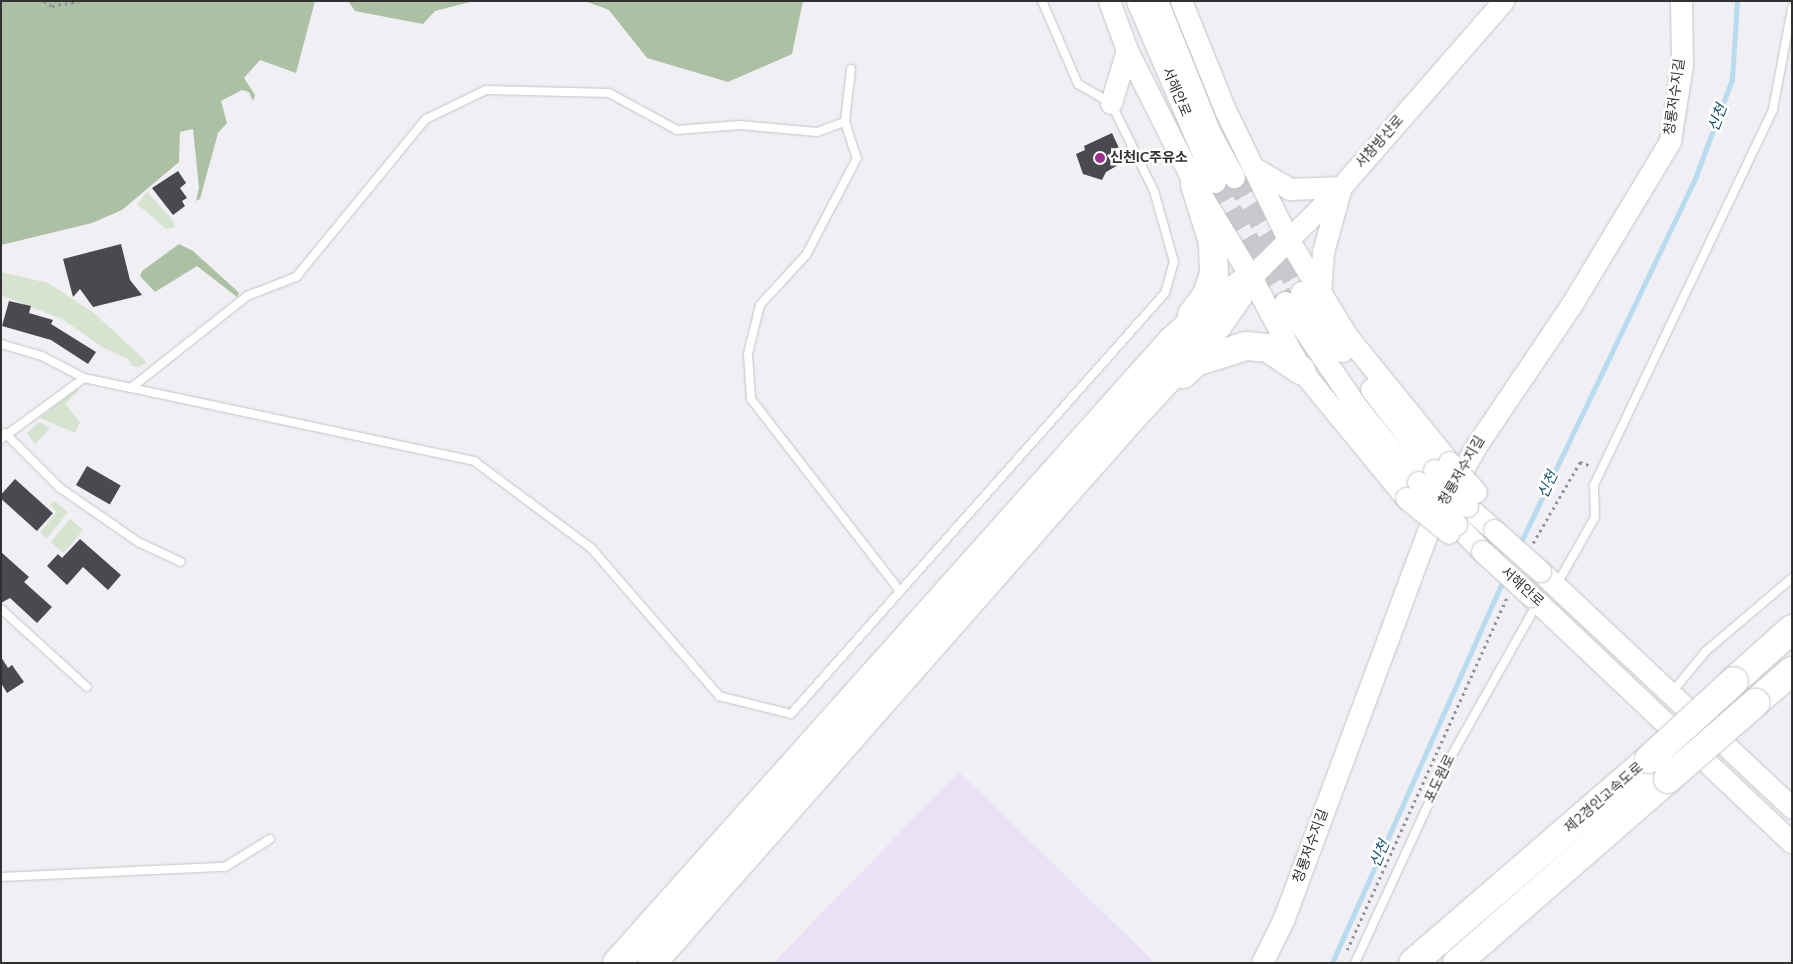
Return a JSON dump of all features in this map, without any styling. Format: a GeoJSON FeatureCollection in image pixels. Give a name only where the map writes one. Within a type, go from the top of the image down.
{"type":"FeatureCollection","features":[{"type":"Feature","properties":{"kind":"highway"},"geometry":{"type":"LineString","coordinates":[[617,963],[1172,341],[1207,295],[1214,274],[1212,242],[1214,181]]}},
{"type":"Feature","properties":{"kind":"highway"},"geometry":{"type":"LineString","coordinates":[[1172,341],[1203,313],[1251,277]]}},
{"type":"Feature","properties":{"kind":"highway"},"geometry":{"type":"LineString","coordinates":[[652,963],[1130,420],[1218,325],[1251,277]]}},
{"type":"Feature","properties":{"kind":"highway"},"geometry":{"type":"LineString","coordinates":[[1130,420],[1196,362],[1246,346],[1268,348],[1301,370]]}},
{"type":"Feature","properties":{"kind":"highway","name":"제2경인고속도로"},"geometry":{"type":"LineString","coordinates":[[1413,963],[1649,758],[1792,629]]}},
{"type":"Feature","properties":{"kind":"highway","name":"제2경인고속도로"},"geometry":{"type":"LineString","coordinates":[[1458,963],[1792,671]]}},
{"type":"Feature","properties":{"kind":"main road"},"geometry":{"type":"LineString","coordinates":[[1109,1],[1127,50],[1214,181],[1251,277],[1301,370],[1427,478],[1462,514]]}},
{"type":"Feature","properties":{"kind":"main road","name":"서해안로"},"geometry":{"type":"LineString","coordinates":[[1137,1],[1214,181]]}},
{"type":"Feature","properties":{"kind":"main road","name":"서해안로"},"geometry":{"type":"LineString","coordinates":[[1156,1],[1211,135],[1214,181]]}},
{"type":"Feature","properties":{"kind":"main road"},"geometry":{"type":"LineString","coordinates":[[1181,1],[1226,110],[1288,239],[1302,296],[1347,336],[1427,478]]}},
{"type":"Feature","properties":{"kind":"main road","name":"서창방산로"},"geometry":{"type":"LineString","coordinates":[[1251,277],[1341,187],[1504,1]]}},
{"type":"Feature","properties":{"kind":"main road","name":"청룡저수지길"},"geometry":{"type":"LineString","coordinates":[[1262,963],[1284,918],[1428,531],[1476,446],[1573,302],[1670,141],[1682,65],[1681,1]]}},
{"type":"Feature","properties":{"kind":"main road"},"geometry":{"type":"LineString","coordinates":[[1111,103],[1127,50]]}},
{"type":"Feature","properties":{"kind":"main road"},"geometry":{"type":"LineString","coordinates":[[1254,168],[1290,189],[1341,187],[1323,252],[1302,296]]}},
{"type":"Feature","properties":{"kind":"main road","name":"서해안로"},"geometry":{"type":"LineString","coordinates":[[1302,296],[1346,392],[1462,514],[1478,547],[1792,844]]}},
{"type":"Feature","properties":{"kind":"main road","name":"서해안로"},"geometry":{"type":"LineString","coordinates":[[1462,514],[1497,524],[1556,585],[1792,808]]}},
{"type":"Feature","properties":{"kind":"lane"},"geometry":{"type":"LineString","coordinates":[[1,344],[42,356],[84,378],[474,461],[591,548],[719,696],[791,714],[1165,293],[1174,262],[1154,192],[1111,103],[1078,84],[1042,1]]}},
{"type":"Feature","properties":{"kind":"lane"},"geometry":{"type":"LineString","coordinates":[[1556,585],[1595,517],[1594,485],[1773,109],[1792,1]]}},
{"type":"Feature","properties":{"kind":"lane"},"geometry":{"type":"LineString","coordinates":[[851,69],[845,122],[857,158],[806,255],[760,305],[748,354],[751,399],[900,592]]}},
{"type":"Feature","properties":{"kind":"lane"},"geometry":{"type":"LineString","coordinates":[[131,388],[247,296],[296,277],[426,119],[486,90],[609,93],[677,130],[740,125],[817,132],[845,122]]}},
{"type":"Feature","properties":{"kind":"lane"},"geometry":{"type":"LineString","coordinates":[[84,378],[3,436],[60,488],[138,542],[181,562]]}},
{"type":"Feature","properties":{"kind":"lane"},"geometry":{"type":"LineString","coordinates":[[1670,693],[1706,651],[1792,578]]}},
{"type":"Feature","properties":{"kind":"lane","name":"포도원로"},"geometry":{"type":"LineString","coordinates":[[1355,963],[1448,762],[1534,599]]}},
{"type":"Feature","properties":{"kind":"lane"},"geometry":{"type":"LineString","coordinates":[[1,609],[86,687]]}},
{"type":"Feature","properties":{"kind":"lane"},"geometry":{"type":"LineString","coordinates":[[1,877],[225,867],[270,839]]}},
{"type":"Feature","properties":{"kind":"path"},"geometry":{"type":"LineString","coordinates":[[44,1],[52,6],[79,1]]}},
{"type":"Feature","properties":{"kind":"path"},"geometry":{"type":"LineString","coordinates":[[1534,562],[1580,462],[1602,469]]}},
{"type":"Feature","properties":{"kind":"path"},"geometry":{"type":"LineString","coordinates":[[1346,954],[1509,595]]}},
{"type":"Feature","properties":{"kind":"shaded area"},"geometry":{"type":"Polygon","coordinates":[[[959,772],[1155,963],[773,963],[959,772]]]}},
{"type":"Feature","properties":{"kind":"green space"},"geometry":{"type":"Polygon","coordinates":[[[1,1],[315,1],[296,73],[260,60],[244,78],[255,95],[253,101],[249,92],[242,90],[221,101],[227,123],[218,133],[200,199],[196,201],[199,188],[193,129],[180,132],[179,162],[122,210],[92,223],[1,245],[1,1]]]}},
{"type":"Feature","properties":{"kind":"green space"},"geometry":{"type":"Polygon","coordinates":[[[348,1],[474,1],[435,11],[423,24],[355,11],[348,1]]]}},
{"type":"Feature","properties":{"kind":"green space"},"geometry":{"type":"Polygon","coordinates":[[[585,1],[803,1],[792,54],[728,82],[647,58],[609,10],[585,1]]]}},
{"type":"Feature","properties":{"kind":"green space"},"geometry":{"type":"Polygon","coordinates":[[[147,192],[171,218],[175,227],[166,229],[137,204],[147,192]]]}},
{"type":"Feature","properties":{"kind":"green space"},"geometry":{"type":"Polygon","coordinates":[[[179,244],[193,251],[235,289],[239,293],[237,297],[197,266],[155,292],[140,276],[142,271],[179,244]]]}},
{"type":"Feature","properties":{"kind":"green space"},"geometry":{"type":"Polygon","coordinates":[[[1,272],[48,283],[94,313],[147,362],[139,367],[132,366],[128,359],[104,348],[62,319],[1,295],[1,272]]]}},
{"type":"Feature","properties":{"kind":"green space"},"geometry":{"type":"Polygon","coordinates":[[[76,389],[79,390],[65,404],[80,422],[75,433],[40,418],[76,389]]]}},
{"type":"Feature","properties":{"kind":"green space"},"geometry":{"type":"Polygon","coordinates":[[[39,422],[50,428],[35,444],[27,433],[39,422]]]}},
{"type":"Feature","properties":{"kind":"green space"},"geometry":{"type":"Polygon","coordinates":[[[54,501],[68,512],[47,538],[40,532],[57,512],[50,505],[54,501]]]}},
{"type":"Feature","properties":{"kind":"green space"},"geometry":{"type":"Polygon","coordinates":[[[70,519],[83,530],[64,553],[51,542],[70,519]]]}},
{"type":"Feature","properties":{"kind":"building","name":"신천IC주유소"},"geometry":{"type":"Polygon","coordinates":[[[1112,133],[1125,161],[1106,172],[1102,180],[1083,174],[1076,154],[1085,150],[1084,146],[1112,133]]]}},
{"type":"Feature","properties":{"kind":"building"},"geometry":{"type":"Polygon","coordinates":[[[178,171],[186,183],[180,188],[187,198],[182,201],[185,206],[173,215],[152,188],[178,171]]]}},
{"type":"Feature","properties":{"kind":"building"},"geometry":{"type":"Polygon","coordinates":[[[121,244],[130,280],[142,295],[93,307],[80,289],[73,297],[63,259],[121,244]]]}},
{"type":"Feature","properties":{"kind":"building"},"geometry":{"type":"Polygon","coordinates":[[[9,301],[31,306],[29,313],[53,320],[51,324],[96,352],[88,364],[51,340],[2,326],[9,301]]]}},
{"type":"Feature","properties":{"kind":"building"},"geometry":{"type":"Polygon","coordinates":[[[87,466],[121,486],[110,505],[76,485],[87,466]]]}},
{"type":"Feature","properties":{"kind":"building"},"geometry":{"type":"Polygon","coordinates":[[[15,479],[53,513],[37,531],[1,499],[1,495],[15,479]]]}},
{"type":"Feature","properties":{"kind":"building"},"geometry":{"type":"Polygon","coordinates":[[[80,539],[121,575],[108,590],[83,567],[67,585],[47,566],[58,554],[62,558],[80,539]]]}},
{"type":"Feature","properties":{"kind":"building"},"geometry":{"type":"Polygon","coordinates":[[[1,552],[29,577],[24,582],[52,607],[37,623],[10,598],[1,603],[1,552]]]}},
{"type":"Feature","properties":{"kind":"building"},"geometry":{"type":"Polygon","coordinates":[[[1,657],[8,668],[12,665],[24,682],[7,693],[1,683],[1,657]]]}},
{"type":"Feature","properties":{"kind":"waterway","name":"신천"},"geometry":{"type":"LineString","coordinates":[[1520,544],[1696,176],[1732,79],[1737,1]]}},
{"type":"Feature","properties":{"kind":"waterway","name":"신천"},"geometry":{"type":"LineString","coordinates":[[1332,963],[1504,578]]}},
{"type":"Feature","properties":{"kind":"tunnel"},"geometry":{"type":"LineString","coordinates":[[1234,177],[1301,292]]}},
{"type":"Feature","properties":{"kind":"tunnel"},"geometry":{"type":"LineString","coordinates":[[1215,182],[1285,302]]}},
{"type":"Feature","properties":{"kind":"place","name":"신천IC주유소"},"geometry":{"type":"Point","coordinates":[1100,158]}}]}
